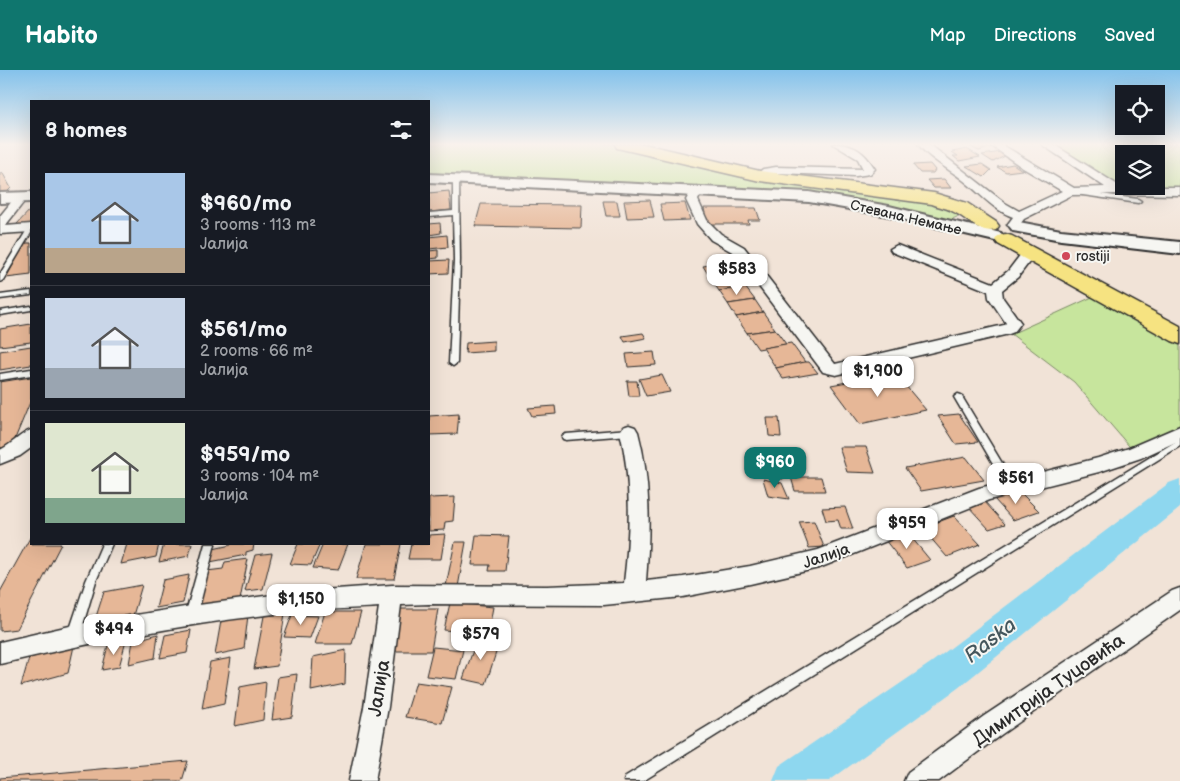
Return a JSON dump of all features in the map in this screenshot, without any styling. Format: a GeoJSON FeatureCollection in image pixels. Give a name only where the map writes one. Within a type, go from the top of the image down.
{"type":"FeatureCollection","features":[{"type":"Feature","properties":{"kind":"main road"},"geometry":{"type":"LineString","coordinates":[[769,177],[919,196],[957,206],[1013,235],[1180,336]]}},
{"type":"Feature","properties":{"kind":"main road"},"geometry":{"type":"LineString","coordinates":[[941,222],[957,217],[960,212],[957,206]]}},
{"type":"Feature","properties":{"kind":"main road"},"geometry":{"type":"LineString","coordinates":[[1013,235],[1061,234],[1180,248]]}},
{"type":"Feature","properties":{"kind":"street"},"geometry":{"type":"LineString","coordinates":[[967,177],[1009,211],[1013,235],[1013,274],[995,289]]}},
{"type":"Feature","properties":{"kind":"street"},"geometry":{"type":"LineString","coordinates":[[1046,177],[1072,192]]}},
{"type":"Feature","properties":{"kind":"street"},"geometry":{"type":"LineString","coordinates":[[1098,177],[1115,188]]}},
{"type":"Feature","properties":{"kind":"street","name":"Стевана Немање"},"geometry":{"type":"LineString","coordinates":[[430,178],[697,190],[819,198],[1013,235]]}},
{"type":"Feature","properties":{"kind":"street"},"geometry":{"type":"LineString","coordinates":[[697,190],[692,200],[701,221],[716,237],[739,250],[829,368],[844,370],[1009,330],[1014,323],[996,298],[995,289]]}},
{"type":"Feature","properties":{"kind":"street"},"geometry":{"type":"LineString","coordinates":[[1013,235],[1061,195],[1072,192],[1115,190]]}},
{"type":"Feature","properties":{"kind":"street"},"geometry":{"type":"LineString","coordinates":[[1165,191],[1180,191]]}},
{"type":"Feature","properties":{"kind":"street"},"geometry":{"type":"LineString","coordinates":[[0,198],[26,197]]}},
{"type":"Feature","properties":{"kind":"street"},"geometry":{"type":"LineString","coordinates":[[0,224],[26,197]]}},
{"type":"Feature","properties":{"kind":"street"},"geometry":{"type":"LineString","coordinates":[[0,230],[30,228]]}},
{"type":"Feature","properties":{"kind":"street"},"geometry":{"type":"LineString","coordinates":[[897,249],[995,289]]}},
{"type":"Feature","properties":{"kind":"street"},"geometry":{"type":"LineString","coordinates":[[629,432],[635,464],[638,510],[638,555],[634,593]]}},
{"type":"Feature","properties":{"kind":"street","name":"Јалија"},"geometry":{"type":"LineString","coordinates":[[0,653],[74,636],[191,616],[295,602],[392,595],[547,596],[634,593],[704,584],[804,564],[986,493],[1106,463],[1135,453],[1180,433]]}},
{"type":"Feature","properties":{"kind":"street"},"geometry":{"type":"LineString","coordinates":[[0,457],[13,452],[24,445],[30,438]]}},
{"type":"Feature","properties":{"kind":"street","name":"Јалија"},"geometry":{"type":"LineString","coordinates":[[362,781],[376,707],[392,595]]}},
{"type":"Feature","properties":{"kind":"street","name":"Димитрија Туцовића"},"geometry":{"type":"LineString","coordinates":[[917,781],[993,725],[1180,598]]}},
{"type":"Feature","properties":{"kind":"lane"},"geometry":{"type":"LineString","coordinates":[[453,363],[457,260],[456,178]]}},
{"type":"Feature","properties":{"kind":"lane"},"geometry":{"type":"LineString","coordinates":[[1072,192],[1138,200]]}},
{"type":"Feature","properties":{"kind":"lane"},"geometry":{"type":"LineString","coordinates":[[430,216],[456,212]]}},
{"type":"Feature","properties":{"kind":"lane"},"geometry":{"type":"LineString","coordinates":[[0,280],[30,230]]}},
{"type":"Feature","properties":{"kind":"lane"},"geometry":{"type":"LineString","coordinates":[[0,297],[30,293]]}},
{"type":"Feature","properties":{"kind":"lane"},"geometry":{"type":"LineString","coordinates":[[0,313],[30,308]]}},
{"type":"Feature","properties":{"kind":"lane"},"geometry":{"type":"LineString","coordinates":[[0,377],[30,372]]}},
{"type":"Feature","properties":{"kind":"lane"},"geometry":{"type":"LineString","coordinates":[[958,397],[981,433],[1010,486]]}},
{"type":"Feature","properties":{"kind":"lane"},"geometry":{"type":"LineString","coordinates":[[566,437],[629,432]]}},
{"type":"Feature","properties":{"kind":"lane"},"geometry":{"type":"LineString","coordinates":[[631,781],[1180,442]]}},
{"type":"Feature","properties":{"kind":"lane"},"geometry":{"type":"LineString","coordinates":[[74,636],[94,573],[108,545]]}},
{"type":"Feature","properties":{"kind":"lane"},"geometry":{"type":"LineString","coordinates":[[191,616],[210,545]]}},
{"type":"Feature","properties":{"kind":"green space"},"geometry":{"type":"Polygon","coordinates":[[[430,177],[790,177],[907,195],[959,212],[957,217],[947,221],[819,198],[430,177]]]}},
{"type":"Feature","properties":{"kind":"green space"},"geometry":{"type":"Polygon","coordinates":[[[1098,177],[1115,177],[1115,188],[1098,177]]]}},
{"type":"Feature","properties":{"kind":"green space"},"geometry":{"type":"Polygon","coordinates":[[[1165,177],[1180,177],[1180,191],[1165,191],[1165,177]]]}},
{"type":"Feature","properties":{"kind":"green space"},"geometry":{"type":"Polygon","coordinates":[[[1101,293],[1180,336],[1180,433],[1135,453],[1074,382],[1011,334],[1101,293]]]}},
{"type":"Feature","properties":{"kind":"building"},"geometry":{"type":"Polygon","coordinates":[[[0,177],[5,177],[11,188],[6,193],[0,194],[0,177]]]}},
{"type":"Feature","properties":{"kind":"building"},"geometry":{"type":"Polygon","coordinates":[[[944,179],[951,188],[934,188],[927,180],[944,179]]]}},
{"type":"Feature","properties":{"kind":"building"},"geometry":{"type":"Polygon","coordinates":[[[449,191],[451,210],[430,212],[430,193],[449,191]]]}},
{"type":"Feature","properties":{"kind":"building"},"geometry":{"type":"Polygon","coordinates":[[[650,200],[654,217],[627,218],[624,201],[650,200]]]}},
{"type":"Feature","properties":{"kind":"building"},"geometry":{"type":"Polygon","coordinates":[[[603,201],[617,201],[620,216],[606,216],[603,201]]]}},
{"type":"Feature","properties":{"kind":"building"},"geometry":{"type":"Polygon","coordinates":[[[685,203],[690,220],[664,221],[660,204],[685,203]]]}},
{"type":"Feature","properties":{"kind":"building"},"geometry":{"type":"Polygon","coordinates":[[[481,204],[582,205],[581,228],[475,226],[481,204]]]}},
{"type":"Feature","properties":{"kind":"building"},"geometry":{"type":"Polygon","coordinates":[[[704,208],[756,208],[760,220],[748,220],[749,224],[707,224],[704,208]]]}},
{"type":"Feature","properties":{"kind":"building"},"geometry":{"type":"Polygon","coordinates":[[[30,210],[30,224],[16,225],[30,210]]]}},
{"type":"Feature","properties":{"kind":"building"},"geometry":{"type":"Polygon","coordinates":[[[440,223],[441,233],[430,235],[430,224],[440,223]]]}},
{"type":"Feature","properties":{"kind":"building"},"geometry":{"type":"Polygon","coordinates":[[[447,235],[448,247],[430,249],[430,237],[447,235]]]}},
{"type":"Feature","properties":{"kind":"building"},"geometry":{"type":"Polygon","coordinates":[[[25,243],[30,243],[30,275],[6,278],[25,243]]]}},
{"type":"Feature","properties":{"kind":"building"},"geometry":{"type":"Polygon","coordinates":[[[438,250],[438,258],[430,259],[430,251],[438,250]]]}},
{"type":"Feature","properties":{"kind":"building"},"geometry":{"type":"Polygon","coordinates":[[[449,260],[448,273],[430,274],[430,261],[449,260]]]}},
{"type":"Feature","properties":{"kind":"building"},"geometry":{"type":"Polygon","coordinates":[[[730,262],[739,274],[711,279],[703,266],[730,262]]]}},
{"type":"Feature","properties":{"kind":"building"},"geometry":{"type":"Polygon","coordinates":[[[739,274],[748,287],[719,291],[711,279],[739,274]]]}},
{"type":"Feature","properties":{"kind":"building"},"geometry":{"type":"Polygon","coordinates":[[[745,287],[755,300],[728,304],[719,291],[745,287]]]}},
{"type":"Feature","properties":{"kind":"building"},"geometry":{"type":"Polygon","coordinates":[[[755,300],[763,312],[736,317],[728,304],[755,300]]]}},
{"type":"Feature","properties":{"kind":"building"},"geometry":{"type":"Polygon","coordinates":[[[763,312],[775,329],[747,333],[736,317],[763,312]]]}},
{"type":"Feature","properties":{"kind":"building"},"geometry":{"type":"Polygon","coordinates":[[[30,324],[30,342],[0,346],[0,329],[30,324]]]}},
{"type":"Feature","properties":{"kind":"building"},"geometry":{"type":"Polygon","coordinates":[[[775,329],[786,344],[758,349],[747,333],[775,329]]]}},
{"type":"Feature","properties":{"kind":"building"},"geometry":{"type":"Polygon","coordinates":[[[643,333],[646,338],[625,342],[622,336],[643,333]]]}},
{"type":"Feature","properties":{"kind":"building"},"geometry":{"type":"Polygon","coordinates":[[[494,341],[494,351],[465,353],[466,343],[494,341]]]}},
{"type":"Feature","properties":{"kind":"building"},"geometry":{"type":"Polygon","coordinates":[[[791,343],[805,362],[776,368],[763,348],[791,343]]]}},
{"type":"Feature","properties":{"kind":"building"},"geometry":{"type":"Polygon","coordinates":[[[30,346],[30,365],[0,370],[0,351],[30,346]]]}},
{"type":"Feature","properties":{"kind":"building"},"geometry":{"type":"Polygon","coordinates":[[[654,352],[656,365],[628,367],[626,354],[654,352]]]}},
{"type":"Feature","properties":{"kind":"building"},"geometry":{"type":"Polygon","coordinates":[[[809,362],[818,373],[783,379],[776,368],[809,362]]]}},
{"type":"Feature","properties":{"kind":"building"},"geometry":{"type":"Polygon","coordinates":[[[895,373],[926,410],[860,424],[831,385],[895,373]]]}},
{"type":"Feature","properties":{"kind":"building"},"geometry":{"type":"Polygon","coordinates":[[[662,375],[670,392],[646,396],[639,379],[662,375]]]}},
{"type":"Feature","properties":{"kind":"building"},"geometry":{"type":"Polygon","coordinates":[[[30,377],[30,402],[12,446],[0,448],[0,382],[30,377]]]}},
{"type":"Feature","properties":{"kind":"building"},"geometry":{"type":"Polygon","coordinates":[[[627,381],[637,381],[639,396],[629,396],[627,381]]]}},
{"type":"Feature","properties":{"kind":"building"},"geometry":{"type":"Polygon","coordinates":[[[555,406],[556,414],[532,416],[528,408],[555,406]]]}},
{"type":"Feature","properties":{"kind":"building"},"geometry":{"type":"Polygon","coordinates":[[[459,414],[457,434],[430,435],[430,416],[459,414]]]}},
{"type":"Feature","properties":{"kind":"building"},"geometry":{"type":"Polygon","coordinates":[[[959,414],[978,442],[956,444],[938,416],[959,414]]]}},
{"type":"Feature","properties":{"kind":"building"},"geometry":{"type":"Polygon","coordinates":[[[767,418],[779,418],[781,437],[769,436],[767,418]]]}},
{"type":"Feature","properties":{"kind":"building"},"geometry":{"type":"Polygon","coordinates":[[[839,447],[866,447],[875,473],[847,472],[839,447]]]}},
{"type":"Feature","properties":{"kind":"building"},"geometry":{"type":"Polygon","coordinates":[[[757,452],[784,456],[783,479],[756,475],[757,452]]]}},
{"type":"Feature","properties":{"kind":"building"},"geometry":{"type":"Polygon","coordinates":[[[966,457],[984,480],[921,491],[905,468],[966,457]]]}},
{"type":"Feature","properties":{"kind":"building"},"geometry":{"type":"Polygon","coordinates":[[[791,477],[821,477],[825,491],[795,491],[791,477]]]}},
{"type":"Feature","properties":{"kind":"building"},"geometry":{"type":"Polygon","coordinates":[[[763,479],[782,483],[789,499],[768,496],[763,479]]]}},
{"type":"Feature","properties":{"kind":"building"},"geometry":{"type":"Polygon","coordinates":[[[1018,490],[1039,511],[1013,520],[994,499],[1018,490]]]}},
{"type":"Feature","properties":{"kind":"building"},"geometry":{"type":"Polygon","coordinates":[[[455,497],[453,521],[445,522],[444,530],[430,531],[430,498],[455,497]]]}},
{"type":"Feature","properties":{"kind":"building"},"geometry":{"type":"Polygon","coordinates":[[[984,501],[1005,524],[989,529],[968,506],[984,501]]]}},
{"type":"Feature","properties":{"kind":"building"},"geometry":{"type":"Polygon","coordinates":[[[845,507],[853,529],[841,529],[838,520],[826,521],[822,508],[845,507]]]}},
{"type":"Feature","properties":{"kind":"building"},"geometry":{"type":"Polygon","coordinates":[[[954,516],[980,544],[947,557],[922,528],[954,516]]]}},
{"type":"Feature","properties":{"kind":"building"},"geometry":{"type":"Polygon","coordinates":[[[814,521],[824,547],[809,548],[799,522],[814,521]]]}},
{"type":"Feature","properties":{"kind":"building"},"geometry":{"type":"Polygon","coordinates":[[[907,532],[930,560],[907,568],[885,540],[907,532]]]}},
{"type":"Feature","properties":{"kind":"building"},"geometry":{"type":"Polygon","coordinates":[[[445,534],[441,559],[408,559],[411,545],[430,545],[430,535],[445,534]]]}},
{"type":"Feature","properties":{"kind":"building"},"geometry":{"type":"Polygon","coordinates":[[[476,535],[509,536],[505,571],[489,571],[490,565],[472,565],[476,535]]]}},
{"type":"Feature","properties":{"kind":"building"},"geometry":{"type":"Polygon","coordinates":[[[30,538],[30,545],[60,545],[17,629],[0,631],[0,592],[30,538]]]}},
{"type":"Feature","properties":{"kind":"building"},"geometry":{"type":"Polygon","coordinates":[[[455,542],[466,542],[458,587],[446,586],[455,542]]]}},
{"type":"Feature","properties":{"kind":"building"},"geometry":{"type":"Polygon","coordinates":[[[127,545],[159,545],[156,557],[121,564],[127,545]]]}},
{"type":"Feature","properties":{"kind":"building"},"geometry":{"type":"Polygon","coordinates":[[[164,545],[192,545],[189,556],[159,562],[164,545]]]}},
{"type":"Feature","properties":{"kind":"building"},"geometry":{"type":"Polygon","coordinates":[[[231,545],[254,545],[253,550],[246,552],[246,555],[210,562],[213,549],[231,545]]]}},
{"type":"Feature","properties":{"kind":"building"},"geometry":{"type":"Polygon","coordinates":[[[298,545],[320,545],[311,565],[290,564],[298,545]]]}},
{"type":"Feature","properties":{"kind":"building"},"geometry":{"type":"Polygon","coordinates":[[[323,545],[348,545],[338,570],[313,568],[323,545]]]}},
{"type":"Feature","properties":{"kind":"building"},"geometry":{"type":"Polygon","coordinates":[[[366,545],[401,545],[394,579],[356,579],[366,545]]]}},
{"type":"Feature","properties":{"kind":"building"},"geometry":{"type":"Polygon","coordinates":[[[272,553],[263,589],[245,591],[255,555],[272,553]]]}},
{"type":"Feature","properties":{"kind":"building"},"geometry":{"type":"Polygon","coordinates":[[[248,559],[240,600],[199,606],[207,571],[223,569],[225,562],[248,559]]]}},
{"type":"Feature","properties":{"kind":"building"},"geometry":{"type":"Polygon","coordinates":[[[189,575],[183,603],[156,608],[163,580],[189,575]]]}},
{"type":"Feature","properties":{"kind":"building"},"geometry":{"type":"Polygon","coordinates":[[[142,585],[132,619],[93,626],[104,592],[142,585]]]}},
{"type":"Feature","properties":{"kind":"building"},"geometry":{"type":"Polygon","coordinates":[[[450,603],[493,607],[488,634],[444,630],[450,603]]]}},
{"type":"Feature","properties":{"kind":"building"},"geometry":{"type":"Polygon","coordinates":[[[398,609],[438,609],[431,651],[390,651],[398,609]]]}},
{"type":"Feature","properties":{"kind":"building"},"geometry":{"type":"Polygon","coordinates":[[[325,612],[361,612],[352,644],[315,644],[325,612]]]}},
{"type":"Feature","properties":{"kind":"building"},"geometry":{"type":"Polygon","coordinates":[[[285,613],[277,666],[254,669],[264,616],[285,613]]]}},
{"type":"Feature","properties":{"kind":"building"},"geometry":{"type":"Polygon","coordinates":[[[248,615],[244,649],[215,655],[221,621],[248,615]]]}},
{"type":"Feature","properties":{"kind":"building"},"geometry":{"type":"Polygon","coordinates":[[[292,615],[318,616],[310,638],[284,637],[292,615]]]}},
{"type":"Feature","properties":{"kind":"building"},"geometry":{"type":"Polygon","coordinates":[[[191,630],[187,653],[160,658],[165,635],[191,630]]]}},
{"type":"Feature","properties":{"kind":"building"},"geometry":{"type":"Polygon","coordinates":[[[158,634],[155,658],[129,664],[133,641],[158,634]]]}},
{"type":"Feature","properties":{"kind":"building"},"geometry":{"type":"Polygon","coordinates":[[[477,639],[499,643],[486,684],[463,679],[477,639]]]}},
{"type":"Feature","properties":{"kind":"building"},"geometry":{"type":"Polygon","coordinates":[[[126,641],[119,667],[102,670],[108,645],[126,641]]]}},
{"type":"Feature","properties":{"kind":"building"},"geometry":{"type":"Polygon","coordinates":[[[74,646],[68,673],[21,686],[29,658],[74,646]]]}},
{"type":"Feature","properties":{"kind":"building"},"geometry":{"type":"Polygon","coordinates":[[[433,647],[463,650],[456,679],[426,676],[433,647]]]}},
{"type":"Feature","properties":{"kind":"building"},"geometry":{"type":"Polygon","coordinates":[[[346,650],[345,684],[311,691],[313,657],[346,650]]]}},
{"type":"Feature","properties":{"kind":"building"},"geometry":{"type":"Polygon","coordinates":[[[231,658],[224,704],[202,709],[210,662],[231,658]]]}},
{"type":"Feature","properties":{"kind":"building"},"geometry":{"type":"Polygon","coordinates":[[[297,674],[292,717],[272,720],[278,677],[297,674]]]}},
{"type":"Feature","properties":{"kind":"building"},"geometry":{"type":"Polygon","coordinates":[[[266,682],[263,720],[235,726],[240,687],[266,682]]]}},
{"type":"Feature","properties":{"kind":"building"},"geometry":{"type":"Polygon","coordinates":[[[416,682],[452,687],[442,723],[405,717],[416,682]]]}},
{"type":"Feature","properties":{"kind":"building"},"geometry":{"type":"Polygon","coordinates":[[[188,761],[182,781],[0,781],[0,778],[188,761]]]}},
{"type":"Feature","properties":{"kind":"waterway","name":"Raska"},"geometry":{"type":"LineString","coordinates":[[794,781],[945,675],[1180,491]]}},
{"type":"Feature","properties":{"kind":"place","name":"rostiji"},"geometry":{"type":"Point","coordinates":[1066,256]}}]}
